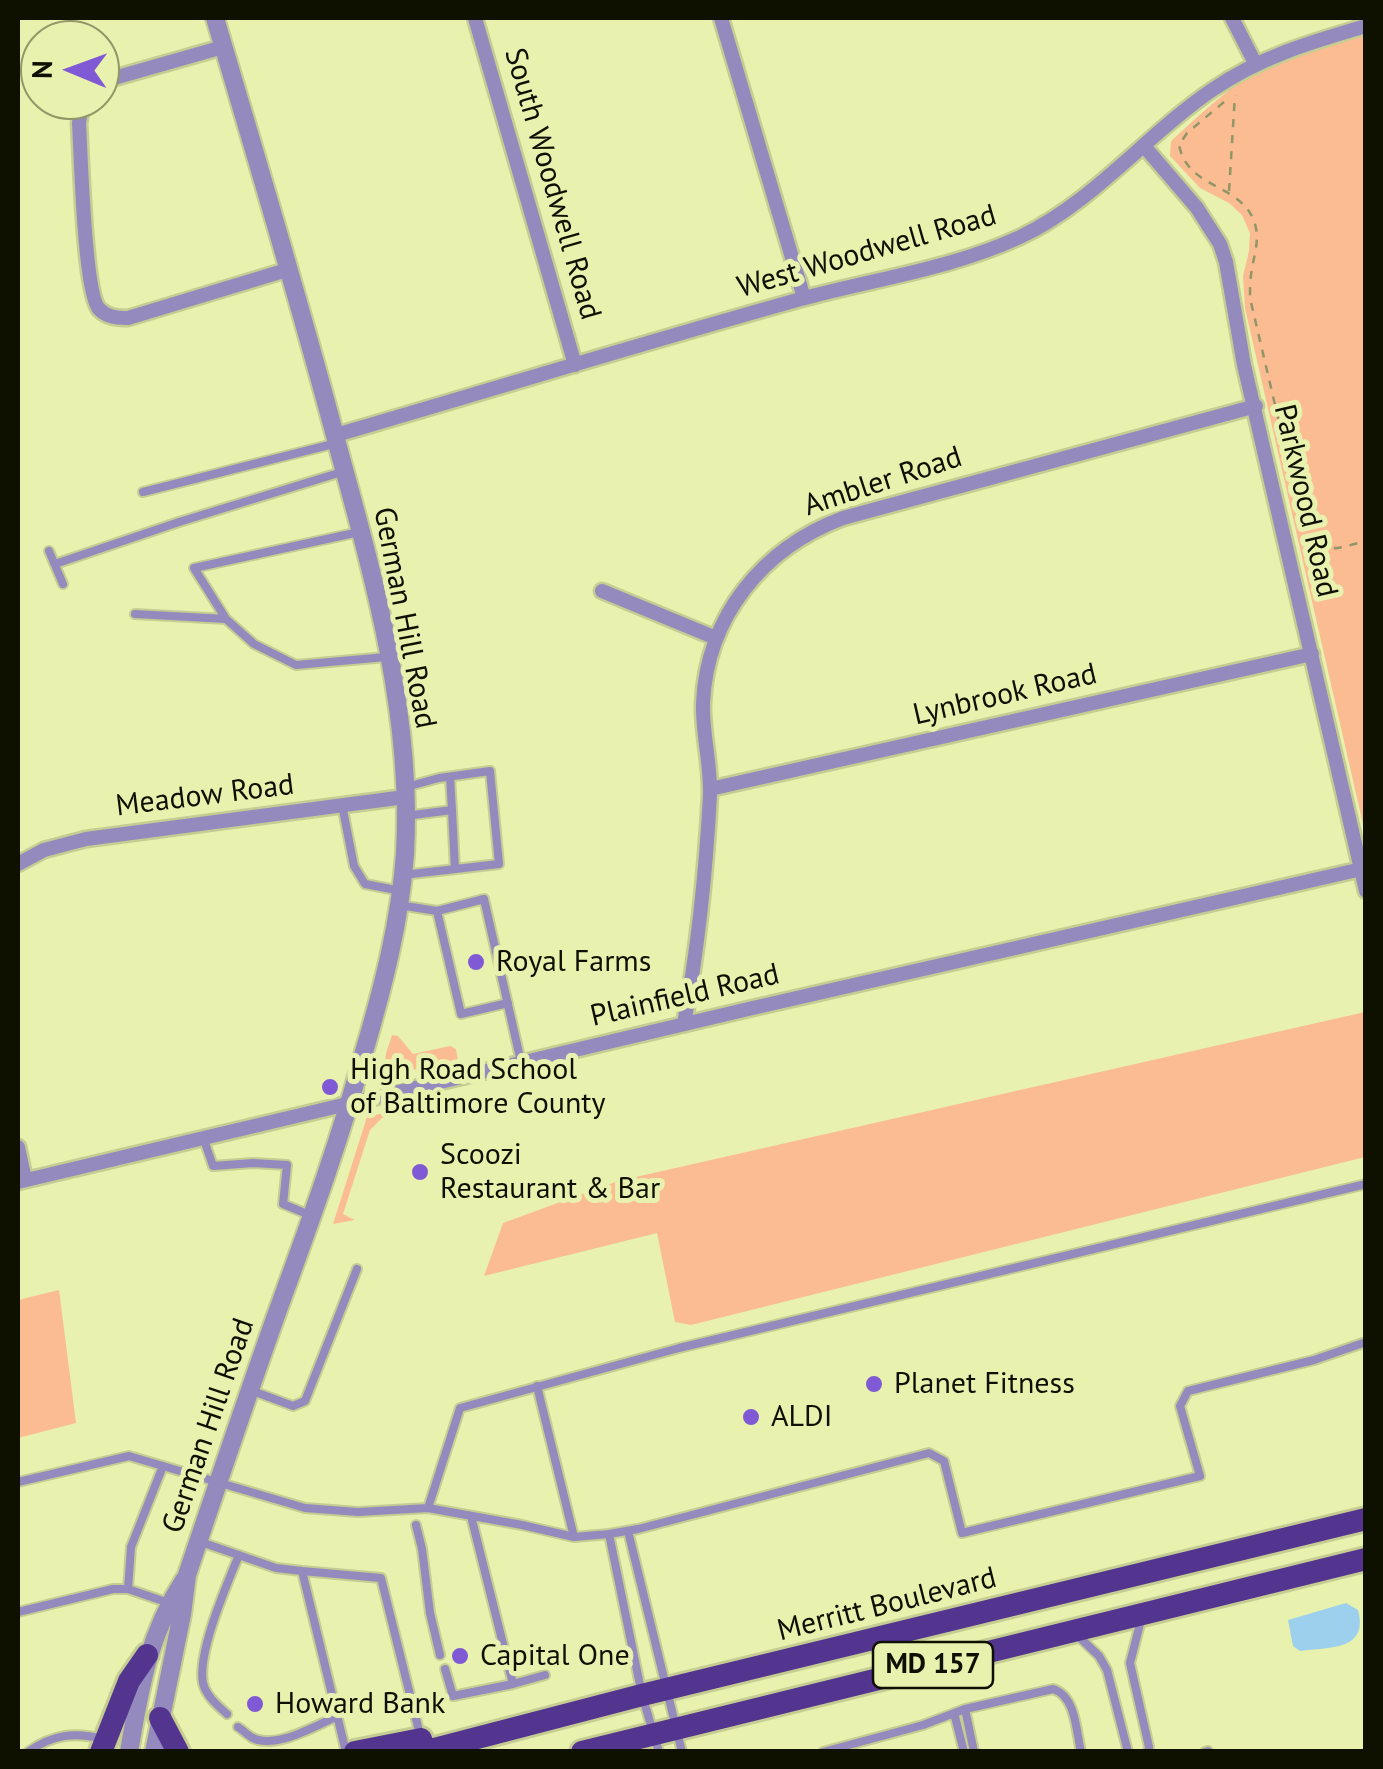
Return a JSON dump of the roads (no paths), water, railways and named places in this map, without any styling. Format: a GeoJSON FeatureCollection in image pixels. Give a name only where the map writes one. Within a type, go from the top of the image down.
{"type":"FeatureCollection","features":[{"type":"Feature","properties":{"kind":"main road","name":"Merritt Boulevard"},"geometry":{"type":"LineString","coordinates":[[354,1752],[423,1747],[1366,1519]]}},
{"type":"Feature","properties":{"kind":"main road","name":"MD 157"},"geometry":{"type":"LineString","coordinates":[[582,1752],[664,1738],[1366,1559]]}},
{"type":"Feature","properties":{"kind":"main road"},"geometry":{"type":"LineString","coordinates":[[104,1746],[129,1680],[147,1655]]}},
{"type":"Feature","properties":{"kind":"main road"},"geometry":{"type":"LineString","coordinates":[[160,1718],[178,1752]]}},
{"type":"Feature","properties":{"kind":"street","name":"German Hill Road"},"geometry":{"type":"LineString","coordinates":[[154,1752],[187,1575],[313,1216],[384,980],[401,890],[405,800],[389,656],[361,531],[290,269],[214,18]]}},
{"type":"Feature","properties":{"kind":"street","name":"South Woodwell Road"},"geometry":{"type":"LineString","coordinates":[[475,18],[575,365]]}},
{"type":"Feature","properties":{"kind":"street"},"geometry":{"type":"LineString","coordinates":[[722,18],[804,298]]}},
{"type":"Feature","properties":{"kind":"street"},"geometry":{"type":"LineString","coordinates":[[1232,18],[1256,65]]}},
{"type":"Feature","properties":{"kind":"street","name":"West Woodwell Road"},"geometry":{"type":"LineString","coordinates":[[336,439],[804,298],[965,258],[1019,237],[1075,203],[1211,90],[1304,44],[1366,26]]}},
{"type":"Feature","properties":{"kind":"street"},"geometry":{"type":"LineString","coordinates":[[120,76],[223,47]]}},
{"type":"Feature","properties":{"kind":"street"},"geometry":{"type":"LineString","coordinates":[[80,120],[88,266],[93,296],[98,307],[110,317],[128,318],[290,269]]}},
{"type":"Feature","properties":{"kind":"street","name":"Parkwood Road"},"geometry":{"type":"LineString","coordinates":[[1144,146],[1197,208],[1220,244],[1226,262],[1244,365],[1366,892]]}},
{"type":"Feature","properties":{"kind":"street","name":"Ambler Road"},"geometry":{"type":"LineString","coordinates":[[684,1024],[698,931],[710,789],[703,706],[707,666],[731,608],[759,573],[790,544],[820,527],[857,514],[1256,406]]}},
{"type":"Feature","properties":{"kind":"street"},"geometry":{"type":"LineString","coordinates":[[602,591],[716,638]]}},
{"type":"Feature","properties":{"kind":"street","name":"Lynbrook Road"},"geometry":{"type":"LineString","coordinates":[[710,789],[1312,654]]}},
{"type":"Feature","properties":{"kind":"street","name":"Meadow Road"},"geometry":{"type":"LineString","coordinates":[[18,864],[44,850],[86,839],[405,800]]}},
{"type":"Feature","properties":{"kind":"street","name":"Plainfield Road"},"geometry":{"type":"LineString","coordinates":[[21,1181],[1363,868]]}},
{"type":"Feature","properties":{"kind":"street"},"geometry":{"type":"LineString","coordinates":[[18,1148],[21,1181]]}},
{"type":"Feature","properties":{"kind":"street","name":"German Hill Road"},"geometry":{"type":"LineString","coordinates":[[129,1752],[147,1655],[169,1603],[187,1575]]}},
{"type":"Feature","properties":{"kind":"lane"},"geometry":{"type":"LineString","coordinates":[[143,492],[336,439]]}},
{"type":"Feature","properties":{"kind":"lane"},"geometry":{"type":"LineString","coordinates":[[55,564],[345,471]]}},
{"type":"Feature","properties":{"kind":"lane"},"geometry":{"type":"LineString","coordinates":[[361,531],[194,568],[226,618],[254,644],[296,665],[389,656]]}},
{"type":"Feature","properties":{"kind":"lane"},"geometry":{"type":"LineString","coordinates":[[49,551],[62,584]]}},
{"type":"Feature","properties":{"kind":"lane"},"geometry":{"type":"LineString","coordinates":[[135,614],[226,618]]}},
{"type":"Feature","properties":{"kind":"lane"},"geometry":{"type":"LineString","coordinates":[[401,890],[456,868],[499,864],[490,771],[450,777],[405,800]]}},
{"type":"Feature","properties":{"kind":"lane"},"geometry":{"type":"LineString","coordinates":[[450,777],[456,868]]}},
{"type":"Feature","properties":{"kind":"lane"},"geometry":{"type":"LineString","coordinates":[[405,800],[452,810]]}},
{"type":"Feature","properties":{"kind":"lane"},"geometry":{"type":"LineString","coordinates":[[342,806],[354,866],[365,884],[401,890],[437,910],[484,900],[497,971],[522,1062]]}},
{"type":"Feature","properties":{"kind":"lane"},"geometry":{"type":"LineString","coordinates":[[437,910],[461,1014],[508,1003]]}},
{"type":"Feature","properties":{"kind":"lane"},"geometry":{"type":"LineString","coordinates":[[443,938],[454,935]]}},
{"type":"Feature","properties":{"kind":"lane"},"geometry":{"type":"LineString","coordinates":[[447,954],[458,952]]}},
{"type":"Feature","properties":{"kind":"lane"},"geometry":{"type":"LineString","coordinates":[[453,981],[464,978]]}},
{"type":"Feature","properties":{"kind":"lane"},"geometry":{"type":"LineString","coordinates":[[457,996],[468,994]]}},
{"type":"Feature","properties":{"kind":"lane"},"geometry":{"type":"LineString","coordinates":[[203,1138],[213,1166],[287,1165],[283,1204],[313,1216]]}},
{"type":"Feature","properties":{"kind":"lane"},"geometry":{"type":"LineString","coordinates":[[428,1508],[460,1408],[698,1344],[1366,1184]]}},
{"type":"Feature","properties":{"kind":"lane"},"geometry":{"type":"LineString","coordinates":[[250,1390],[293,1406],[306,1401],[357,1269]]}},
{"type":"Feature","properties":{"kind":"lane"},"geometry":{"type":"LineString","coordinates":[[18,1482],[129,1456],[306,1508],[334,1512],[428,1508],[574,1537],[628,1531],[929,1453],[944,1462],[962,1533],[1200,1476],[1180,1406],[1188,1392],[1314,1360],[1366,1342]]}},
{"type":"Feature","properties":{"kind":"lane"},"geometry":{"type":"LineString","coordinates":[[536,1386],[574,1537]]}},
{"type":"Feature","properties":{"kind":"lane"},"geometry":{"type":"LineString","coordinates":[[128,1589],[131,1547],[163,1466]]}},
{"type":"Feature","properties":{"kind":"lane"},"geometry":{"type":"LineString","coordinates":[[471,1516],[513,1684]]}},
{"type":"Feature","properties":{"kind":"lane"},"geometry":{"type":"LineString","coordinates":[[416,1526],[440,1655]]}},
{"type":"Feature","properties":{"kind":"lane"},"geometry":{"type":"LineString","coordinates":[[628,1531],[668,1689],[664,1738]]}},
{"type":"Feature","properties":{"kind":"lane"},"geometry":{"type":"LineString","coordinates":[[609,1534],[642,1696],[664,1738],[682,1752]]}},
{"type":"Feature","properties":{"kind":"lane"},"geometry":{"type":"LineString","coordinates":[[198,1541],[276,1568],[381,1578],[423,1747]]}},
{"type":"Feature","properties":{"kind":"lane"},"geometry":{"type":"LineString","coordinates":[[227,1714],[212,1700],[204,1685],[203,1664],[215,1614],[239,1555]]}},
{"type":"Feature","properties":{"kind":"lane"},"geometry":{"type":"LineString","coordinates":[[302,1571],[346,1752]]}},
{"type":"Feature","properties":{"kind":"lane"},"geometry":{"type":"LineString","coordinates":[[18,1612],[86,1594],[128,1589],[169,1603]]}},
{"type":"Feature","properties":{"kind":"lane"},"geometry":{"type":"LineString","coordinates":[[1144,1614],[1130,1663],[1148,1752]]}},
{"type":"Feature","properties":{"kind":"lane"},"geometry":{"type":"LineString","coordinates":[[1073,1631],[1108,1670],[1128,1752]]}},
{"type":"Feature","properties":{"kind":"lane"},"geometry":{"type":"LineString","coordinates":[[445,1669],[453,1696],[544,1675]]}},
{"type":"Feature","properties":{"kind":"lane"},"geometry":{"type":"LineString","coordinates":[[823,1752],[923,1725],[954,1712],[1046,1690],[1060,1691],[1070,1702],[1081,1752]]}},
{"type":"Feature","properties":{"kind":"lane"},"geometry":{"type":"LineString","coordinates":[[965,1709],[974,1752]]}},
{"type":"Feature","properties":{"kind":"lane"},"geometry":{"type":"LineString","coordinates":[[954,1712],[964,1752]]}},
{"type":"Feature","properties":{"kind":"lane"},"geometry":{"type":"LineString","coordinates":[[238,1726],[260,1741],[276,1740],[338,1716]]}},
{"type":"Feature","properties":{"kind":"lane"},"geometry":{"type":"LineString","coordinates":[[28,1752],[46,1738],[82,1734],[104,1746]]}},
{"type":"Feature","properties":{"kind":"water"},"geometry":{"type":"Polygon","coordinates":[[[1346,1603],[1358,1610],[1358,1633],[1352,1640],[1323,1649],[1300,1651],[1293,1646],[1288,1620],[1346,1603]]]}},
{"type":"Feature","properties":{"kind":"place","name":"Royal Farms"},"geometry":{"type":"Point","coordinates":[476,962]}},
{"type":"Feature","properties":{"kind":"place","name":"High Road School of Baltimore County"},"geometry":{"type":"Point","coordinates":[330,1087]}},
{"type":"Feature","properties":{"kind":"place","name":"Scoozi Restaurant & Bar"},"geometry":{"type":"Point","coordinates":[420,1172]}},
{"type":"Feature","properties":{"kind":"place","name":"Planet Fitness"},"geometry":{"type":"Point","coordinates":[874,1384]}},
{"type":"Feature","properties":{"kind":"place","name":"ALDI"},"geometry":{"type":"Point","coordinates":[751,1417]}},
{"type":"Feature","properties":{"kind":"place","name":"Capital One"},"geometry":{"type":"Point","coordinates":[460,1656]}},
{"type":"Feature","properties":{"kind":"place","name":"Howard Bank"},"geometry":{"type":"Point","coordinates":[255,1704]}}]}
